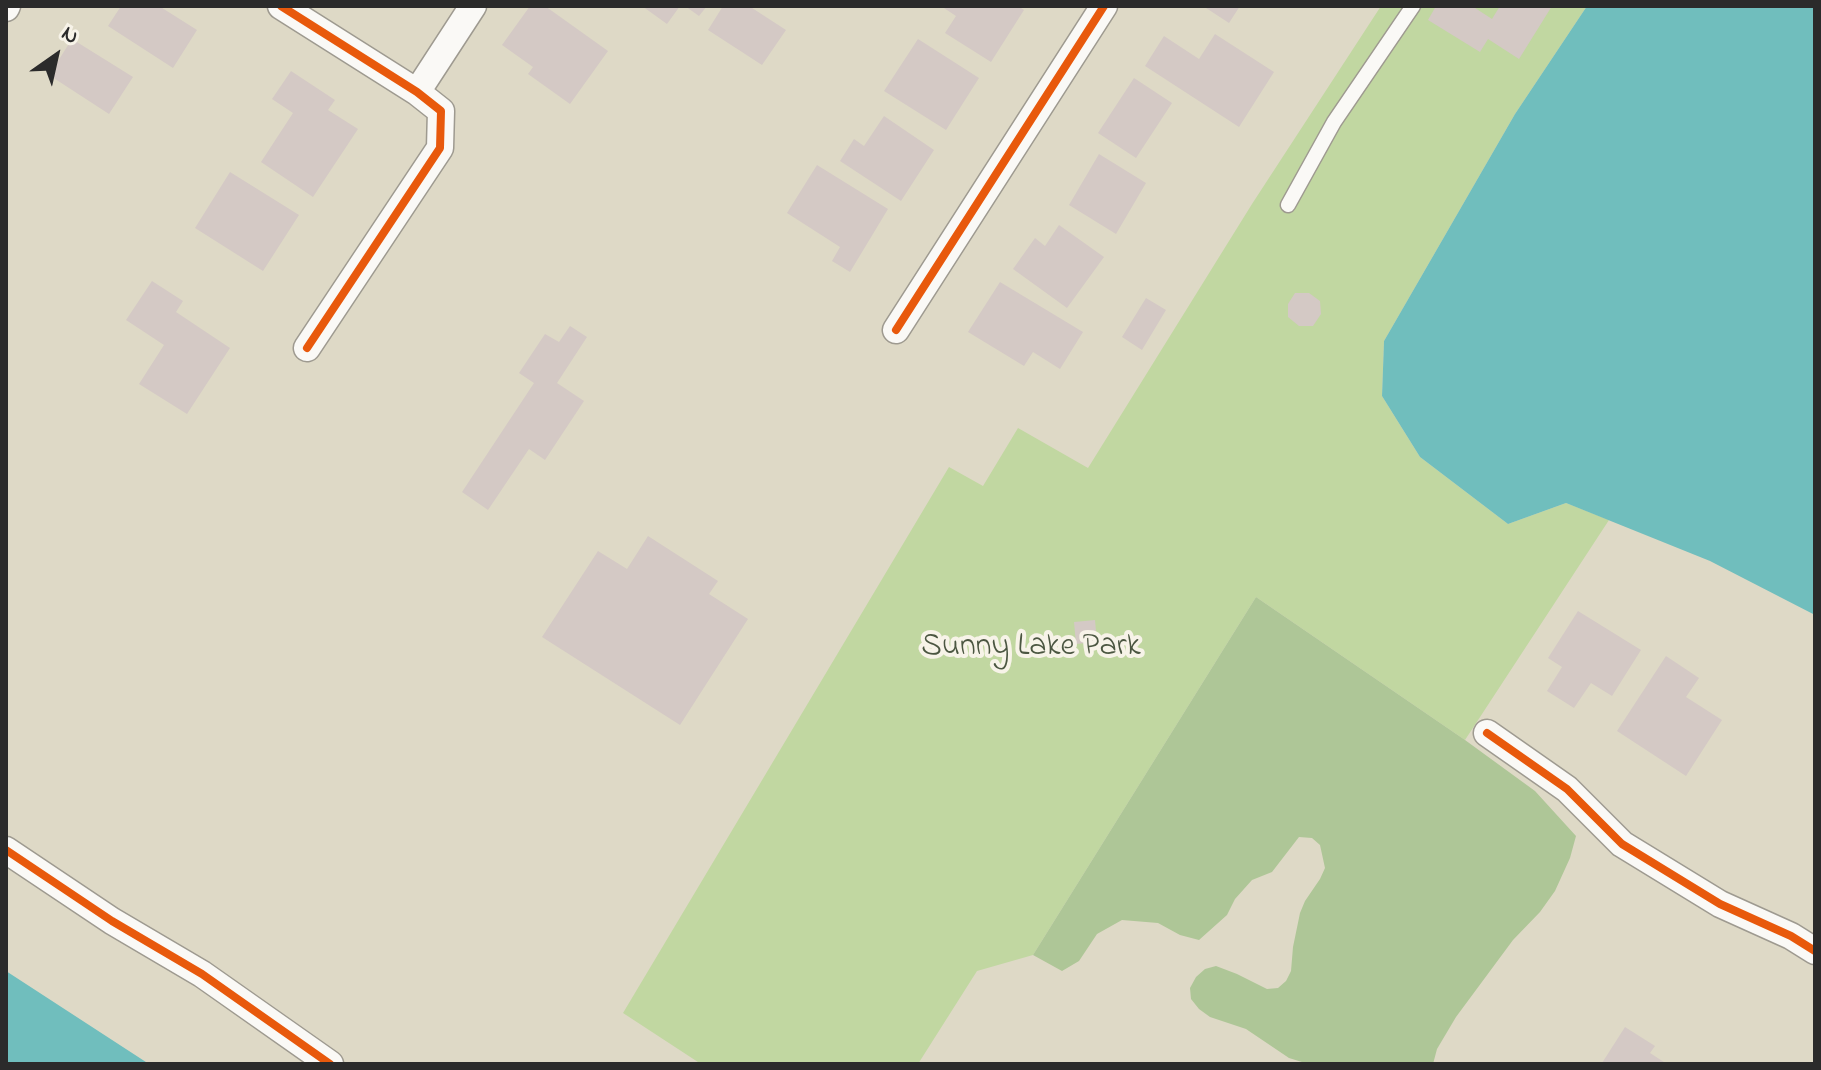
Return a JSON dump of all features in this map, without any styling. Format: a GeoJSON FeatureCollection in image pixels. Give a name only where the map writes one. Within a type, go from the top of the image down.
{"type":"FeatureCollection","features":[{"type":"Feature","properties":{"kind":"street"},"geometry":{"type":"LineString","coordinates":[[281,6],[417,92],[441,111],[440,148],[307,348]]}},
{"type":"Feature","properties":{"kind":"street"},"geometry":{"type":"LineString","coordinates":[[417,92],[473,6]]}},
{"type":"Feature","properties":{"kind":"street"},"geometry":{"type":"LineString","coordinates":[[896,330],[1104,6]]}},
{"type":"Feature","properties":{"kind":"street"},"geometry":{"type":"LineString","coordinates":[[1487,733],[1567,789],[1622,844],[1720,904],[1791,936],[1815,951]]}},
{"type":"Feature","properties":{"kind":"street"},"geometry":{"type":"LineString","coordinates":[[6,850],[112,921],[202,974],[330,1064]]}},
{"type":"Feature","properties":{"kind":"lane"},"geometry":{"type":"LineString","coordinates":[[1288,205],[1334,122],[1413,6]]}},
{"type":"Feature","properties":{"kind":"green space","name":"Sunny Lake Park"},"geometry":{"type":"Polygon","coordinates":[[[1381,6],[1587,6],[1515,114],[1384,341],[1382,396],[1420,457],[1508,524],[1566,503],[1609,520],[1465,740],[1256,597],[1033,955],[977,971],[918,1064],[701,1064],[623,1013],[949,467],[983,486],[1018,428],[1088,468],[1252,204],[1381,6]]]}},
{"type":"Feature","properties":{"kind":"green space"},"geometry":{"type":"Polygon","coordinates":[[[1256,597],[1535,791],[1576,836],[1555,891],[1513,940],[1456,1017],[1437,1049],[1433,1064],[1302,1062],[1289,1058],[1246,1029],[1210,1017],[1191,999],[1190,988],[1196,977],[1205,969],[1216,966],[1267,989],[1278,988],[1286,981],[1291,971],[1300,913],[1325,868],[1320,845],[1312,838],[1299,837],[1272,872],[1252,880],[1235,899],[1227,915],[1199,940],[1180,935],[1158,923],[1122,920],[1097,934],[1079,961],[1062,971],[1033,955],[1256,597]]]}},
{"type":"Feature","properties":{"kind":"water"},"geometry":{"type":"Polygon","coordinates":[[[1587,6],[1815,6],[1815,615],[1710,561],[1566,503],[1508,524],[1420,457],[1382,396],[1384,341],[1515,114],[1587,6]]]}},
{"type":"Feature","properties":{"kind":"water"},"geometry":{"type":"Polygon","coordinates":[[[6,971],[149,1064],[6,1064],[6,971]]]}},
{"type":"Feature","properties":{"kind":"building"},"geometry":{"type":"Polygon","coordinates":[[[121,6],[159,6],[197,30],[173,68],[108,26],[121,6]]]}},
{"type":"Feature","properties":{"kind":"building"},"geometry":{"type":"Polygon","coordinates":[[[530,6],[545,6],[608,51],[570,104],[528,74],[533,67],[502,45],[530,6]]]}},
{"type":"Feature","properties":{"kind":"building"},"geometry":{"type":"Polygon","coordinates":[[[642,6],[680,6],[667,24],[642,6]]]}},
{"type":"Feature","properties":{"kind":"building"},"geometry":{"type":"Polygon","coordinates":[[[685,6],[707,6],[699,16],[685,6]]]}},
{"type":"Feature","properties":{"kind":"building"},"geometry":{"type":"Polygon","coordinates":[[[723,6],[749,6],[786,30],[762,65],[708,30],[723,6]]]}},
{"type":"Feature","properties":{"kind":"building"},"geometry":{"type":"Polygon","coordinates":[[[941,6],[1018,6],[1024,10],[991,62],[945,33],[956,16],[941,6]]]}},
{"type":"Feature","properties":{"kind":"building"},"geometry":{"type":"Polygon","coordinates":[[[1203,6],[1240,6],[1229,23],[1203,6]]]}},
{"type":"Feature","properties":{"kind":"building"},"geometry":{"type":"Polygon","coordinates":[[[1436,6],[1472,6],[1492,19],[1500,6],[1552,6],[1519,59],[1488,39],[1480,52],[1428,20],[1436,6]]]}},
{"type":"Feature","properties":{"kind":"building"},"geometry":{"type":"Polygon","coordinates":[[[1215,34],[1274,72],[1239,127],[1145,66],[1164,36],[1199,59],[1215,34]]]}},
{"type":"Feature","properties":{"kind":"building"},"geometry":{"type":"Polygon","coordinates":[[[72,39],[133,77],[109,114],[49,75],[72,39]]]}},
{"type":"Feature","properties":{"kind":"building"},"geometry":{"type":"Polygon","coordinates":[[[918,39],[979,78],[946,130],[884,91],[918,39]]]}},
{"type":"Feature","properties":{"kind":"building"},"geometry":{"type":"Polygon","coordinates":[[[291,71],[335,100],[328,110],[358,129],[313,197],[261,162],[293,113],[272,99],[291,71]]]}},
{"type":"Feature","properties":{"kind":"building"},"geometry":{"type":"Polygon","coordinates":[[[1134,78],[1172,103],[1136,158],[1098,133],[1134,78]]]}},
{"type":"Feature","properties":{"kind":"building"},"geometry":{"type":"Polygon","coordinates":[[[884,116],[934,150],[901,201],[840,161],[854,139],[864,146],[884,116]]]}},
{"type":"Feature","properties":{"kind":"building"},"geometry":{"type":"Polygon","coordinates":[[[1099,154],[1146,183],[1116,234],[1069,205],[1099,154]]]}},
{"type":"Feature","properties":{"kind":"building"},"geometry":{"type":"Polygon","coordinates":[[[817,165],[888,209],[850,272],[832,261],[840,247],[787,213],[817,165]]]}},
{"type":"Feature","properties":{"kind":"building"},"geometry":{"type":"Polygon","coordinates":[[[230,172],[299,215],[263,271],[195,228],[230,172]]]}},
{"type":"Feature","properties":{"kind":"building"},"geometry":{"type":"Polygon","coordinates":[[[1059,225],[1104,257],[1067,308],[1013,269],[1035,238],[1045,246],[1059,225]]]}},
{"type":"Feature","properties":{"kind":"building"},"geometry":{"type":"Polygon","coordinates":[[[152,281],[183,301],[176,312],[230,348],[187,414],[139,384],[164,345],[126,320],[152,281]]]}},
{"type":"Feature","properties":{"kind":"building"},"geometry":{"type":"Polygon","coordinates":[[[1000,282],[1083,332],[1060,369],[1033,352],[1024,366],[968,332],[1000,282]]]}},
{"type":"Feature","properties":{"kind":"building"},"geometry":{"type":"Polygon","coordinates":[[[1295,293],[1309,293],[1320,301],[1321,314],[1313,326],[1299,326],[1288,317],[1288,304],[1295,293]]]}},
{"type":"Feature","properties":{"kind":"building"},"geometry":{"type":"Polygon","coordinates":[[[1146,298],[1166,310],[1142,350],[1122,337],[1146,298]]]}},
{"type":"Feature","properties":{"kind":"building"},"geometry":{"type":"Polygon","coordinates":[[[570,326],[587,337],[557,383],[584,401],[545,460],[529,449],[488,510],[462,492],[534,383],[519,373],[545,334],[559,342],[570,326]]]}},
{"type":"Feature","properties":{"kind":"building"},"geometry":{"type":"Polygon","coordinates":[[[648,536],[718,581],[709,594],[748,619],[680,725],[542,637],[598,551],[627,569],[648,536]]]}},
{"type":"Feature","properties":{"kind":"building"},"geometry":{"type":"Polygon","coordinates":[[[1578,611],[1641,650],[1612,696],[1591,683],[1574,708],[1547,691],[1562,667],[1548,658],[1578,611]]]}},
{"type":"Feature","properties":{"kind":"building"},"geometry":{"type":"Polygon","coordinates":[[[1095,620],[1097,642],[1076,644],[1074,622],[1095,620]]]}},
{"type":"Feature","properties":{"kind":"building"},"geometry":{"type":"Polygon","coordinates":[[[1666,656],[1699,678],[1686,697],[1722,720],[1686,776],[1617,731],[1666,656]]]}},
{"type":"Feature","properties":{"kind":"building"},"geometry":{"type":"Polygon","coordinates":[[[1625,1027],[1655,1046],[1650,1053],[1667,1064],[1602,1063],[1625,1027]]]}},
{"type":"Feature","properties":{"kind":"cycle path"},"geometry":{"type":"LineString","coordinates":[[281,6],[417,92],[441,111],[440,148],[307,348]]}},
{"type":"Feature","properties":{"kind":"cycle path"},"geometry":{"type":"LineString","coordinates":[[896,330],[1104,6]]}},
{"type":"Feature","properties":{"kind":"cycle path"},"geometry":{"type":"LineString","coordinates":[[1487,733],[1567,789],[1622,844],[1720,904],[1791,936],[1815,951]]}},
{"type":"Feature","properties":{"kind":"cycle path"},"geometry":{"type":"LineString","coordinates":[[6,850],[112,921],[202,974],[330,1064]]}}]}
